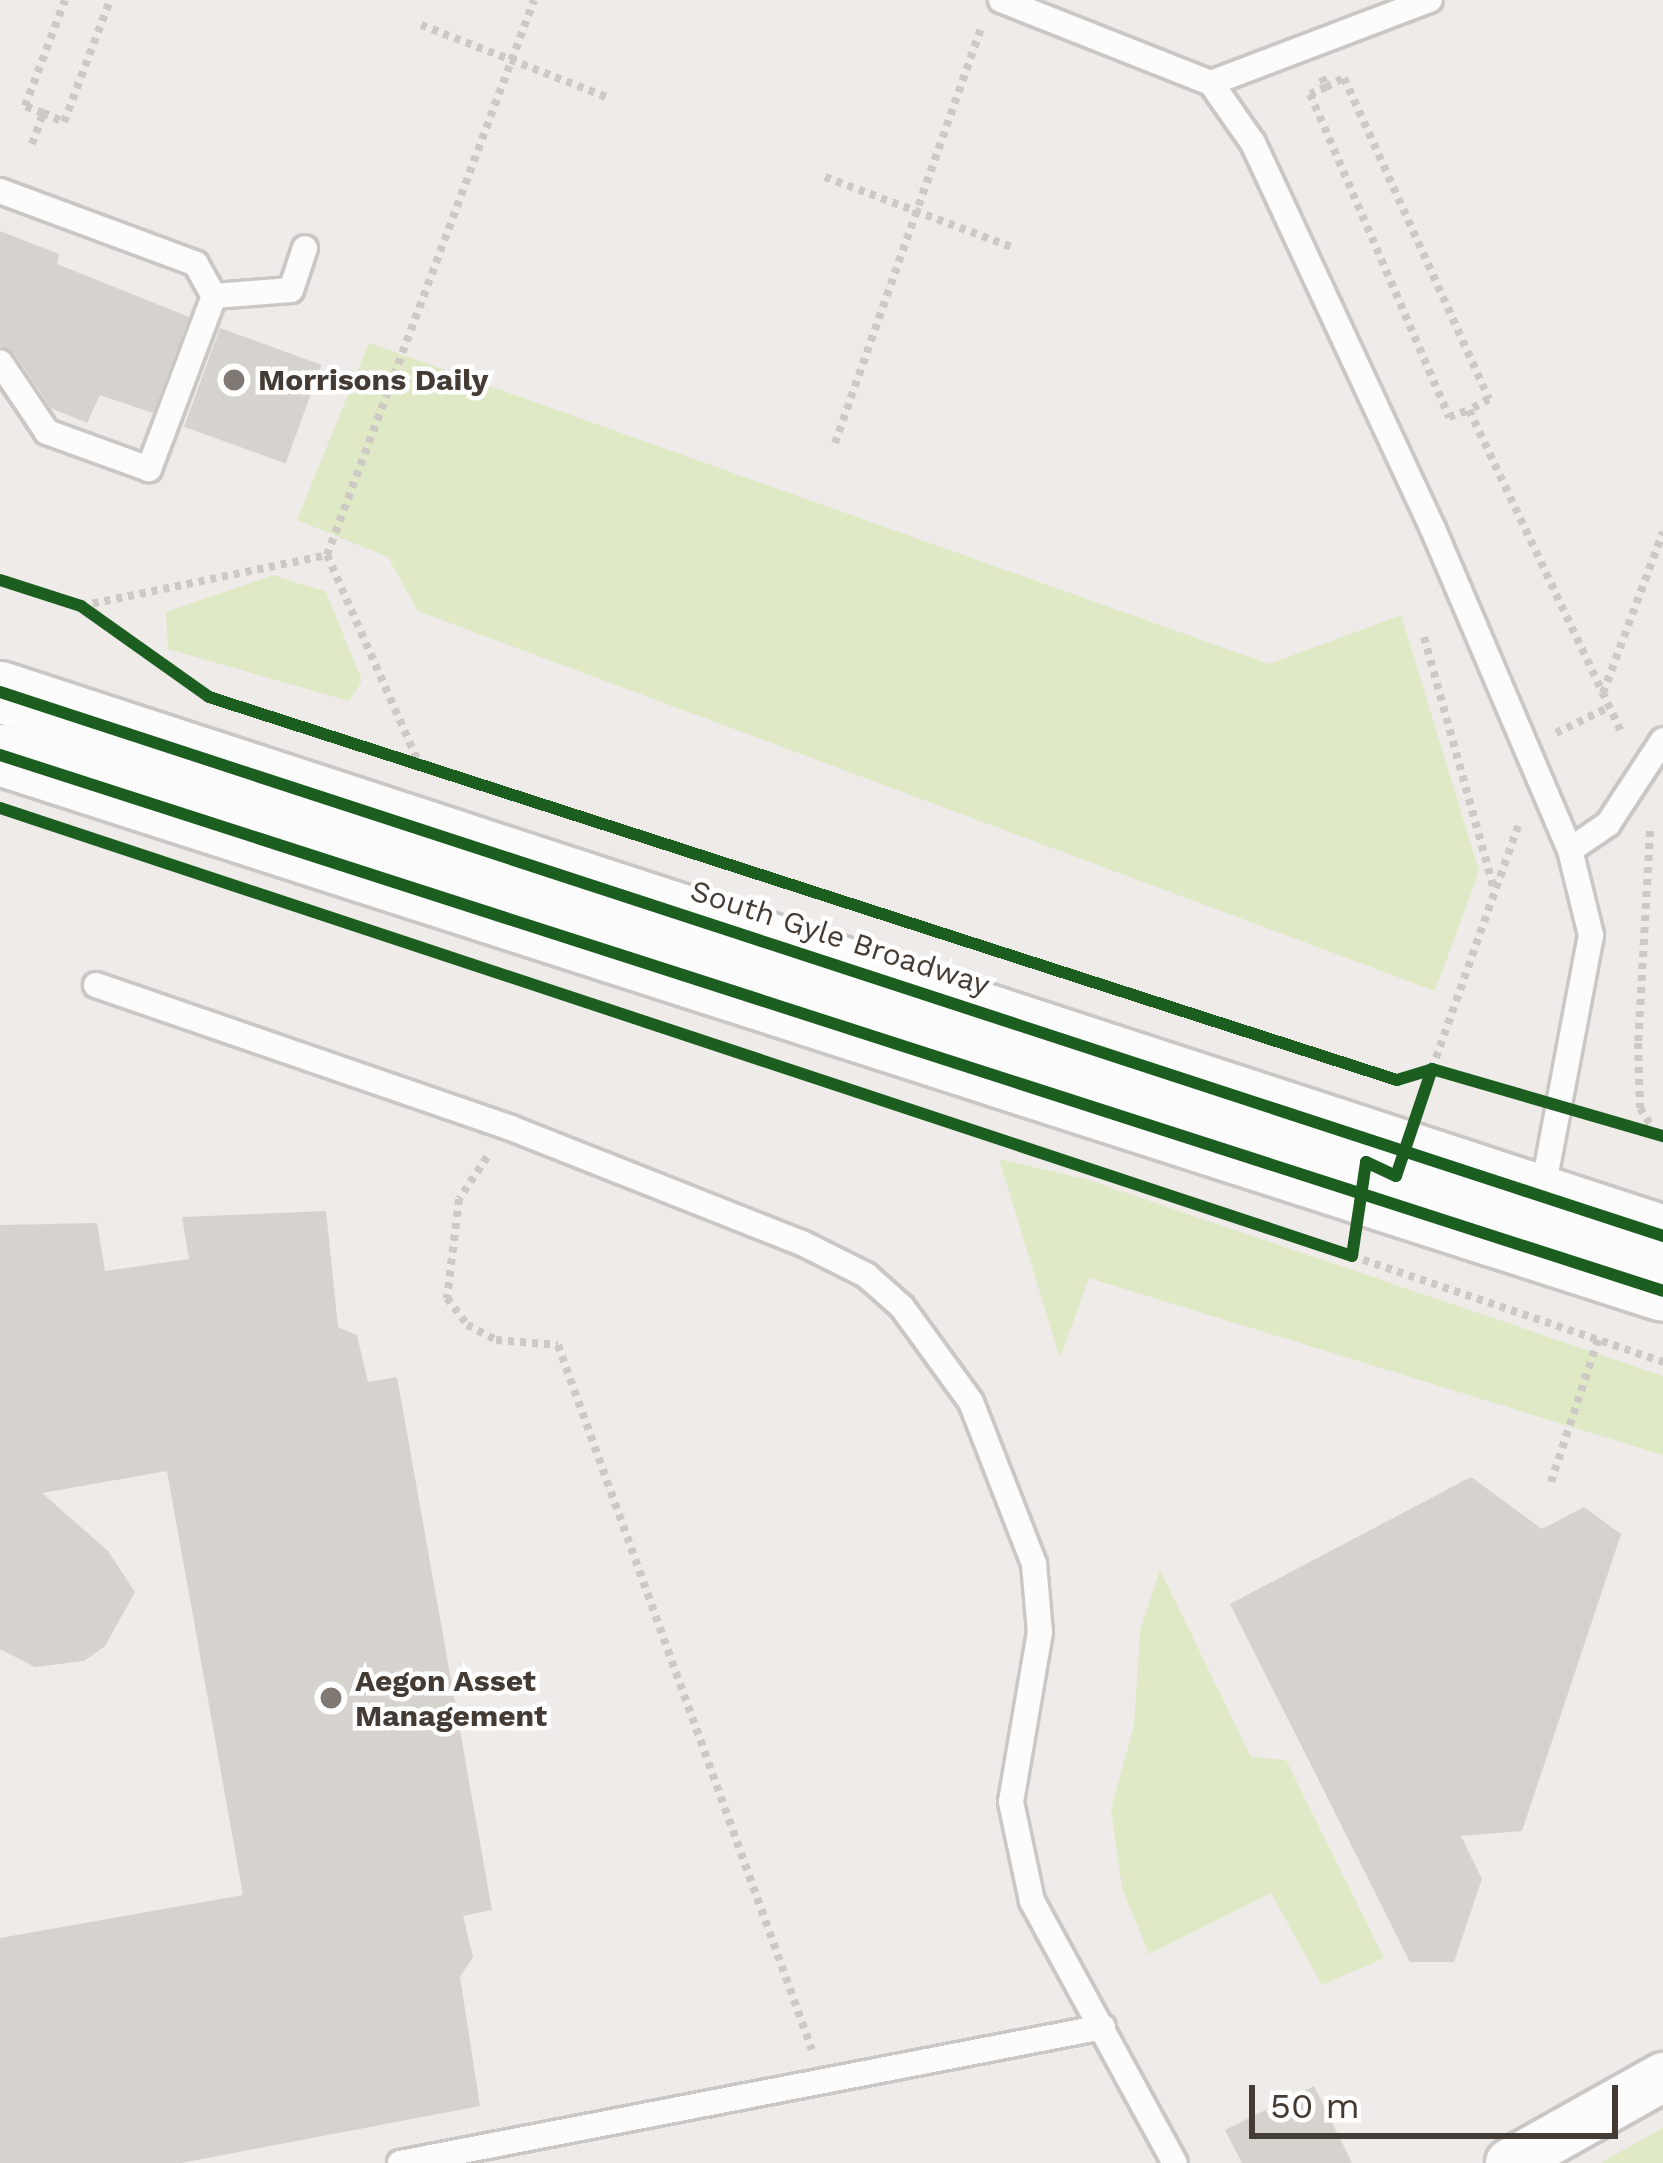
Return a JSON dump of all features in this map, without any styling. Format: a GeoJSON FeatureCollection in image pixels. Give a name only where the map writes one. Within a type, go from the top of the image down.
{"type":"FeatureCollection","features":[{"type":"Feature","properties":{"kind":"street","name":"South Gyle Broadway"},"geometry":{"type":"LineString","coordinates":[[0,692],[1402,1149],[1663,1292]]}},
{"type":"Feature","properties":{"kind":"street","name":"South Gyle Broadway"},"geometry":{"type":"LineString","coordinates":[[0,755],[1360,1196],[1663,1236]]}},
{"type":"Feature","properties":{"kind":"street"},"geometry":{"type":"LineString","coordinates":[[1510,2163],[1663,2077]]}},
{"type":"Feature","properties":{"kind":"lane"},"geometry":{"type":"LineString","coordinates":[[1001,0],[1211,83],[1253,143],[1538,772],[1570,850],[1591,935],[1538,1223]]}},
{"type":"Feature","properties":{"kind":"lane"},"geometry":{"type":"LineString","coordinates":[[1211,83],[1430,0]]}},
{"type":"Feature","properties":{"kind":"lane"},"geometry":{"type":"LineString","coordinates":[[0,191],[196,264],[214,296],[149,470],[47,431],[0,362]]}},
{"type":"Feature","properties":{"kind":"lane"},"geometry":{"type":"LineString","coordinates":[[214,296],[291,290],[305,248]]}},
{"type":"Feature","properties":{"kind":"lane"},"geometry":{"type":"LineString","coordinates":[[1570,850],[1608,824],[1663,740]]}},
{"type":"Feature","properties":{"kind":"lane"},"geometry":{"type":"LineString","coordinates":[[96,985],[511,1128],[866,1275],[955,1370],[1034,1564],[1040,1632],[1015,1756],[1015,1835],[1052,1944],[1174,2163]]}},
{"type":"Feature","properties":{"kind":"lane"},"geometry":{"type":"LineString","coordinates":[[400,2163],[1102,2027]]}},
{"type":"Feature","properties":{"kind":"path"},"geometry":{"type":"LineString","coordinates":[[65,0],[25,106],[64,122],[110,0]]}},
{"type":"Feature","properties":{"kind":"path"},"geometry":{"type":"LineString","coordinates":[[419,764],[327,555],[534,0]]}},
{"type":"Feature","properties":{"kind":"path"},"geometry":{"type":"LineString","coordinates":[[836,443],[984,21]]}},
{"type":"Feature","properties":{"kind":"path"},"geometry":{"type":"LineString","coordinates":[[421,25],[608,97]]}},
{"type":"Feature","properties":{"kind":"path"},"geometry":{"type":"LineString","coordinates":[[1308,48],[1326,86]]}},
{"type":"Feature","properties":{"kind":"path"},"geometry":{"type":"LineString","coordinates":[[1344,78],[1489,399],[1468,410],[1449,417],[1310,94],[1326,86],[1344,78]]}},
{"type":"Feature","properties":{"kind":"path"},"geometry":{"type":"LineString","coordinates":[[32,144],[43,113]]}},
{"type":"Feature","properties":{"kind":"path"},"geometry":{"type":"LineString","coordinates":[[825,177],[1014,248]]}},
{"type":"Feature","properties":{"kind":"path"},"geometry":{"type":"LineString","coordinates":[[1468,410],[1640,775]]}},
{"type":"Feature","properties":{"kind":"path"},"geometry":{"type":"LineString","coordinates":[[1603,693],[1663,532]]}},
{"type":"Feature","properties":{"kind":"path"},"geometry":{"type":"LineString","coordinates":[[81,606],[327,555]]}},
{"type":"Feature","properties":{"kind":"path"},"geometry":{"type":"LineString","coordinates":[[60,600],[81,606],[99,619]]}},
{"type":"Feature","properties":{"kind":"path"},"geometry":{"type":"LineString","coordinates":[[1424,637],[1495,893]]}},
{"type":"Feature","properties":{"kind":"path"},"geometry":{"type":"LineString","coordinates":[[1402,1149],[1552,735],[1609,707]]}},
{"type":"Feature","properties":{"kind":"path"},"geometry":{"type":"LineString","coordinates":[[398,758],[442,772]]}},
{"type":"Feature","properties":{"kind":"path"},"geometry":{"type":"LineString","coordinates":[[1656,821],[1643,870],[1647,949],[1638,1042],[1640,1108],[1658,1131]]}},
{"type":"Feature","properties":{"kind":"path"},"geometry":{"type":"LineString","coordinates":[[1415,1074],[1432,1069],[1454,1074]]}},
{"type":"Feature","properties":{"kind":"path"},"geometry":{"type":"LineString","coordinates":[[1562,1102],[1658,1131]]}},
{"type":"Feature","properties":{"kind":"path"},"geometry":{"type":"LineString","coordinates":[[511,1128],[459,1199],[447,1298],[466,1325],[496,1340],[559,1345],[824,2084]]}},
{"type":"Feature","properties":{"kind":"path"},"geometry":{"type":"LineString","coordinates":[[1352,1256],[1360,1196]]}},
{"type":"Feature","properties":{"kind":"path"},"geometry":{"type":"LineString","coordinates":[[1330,1248],[1663,1362]]}},
{"type":"Feature","properties":{"kind":"path"},"geometry":{"type":"LineString","coordinates":[[1551,1482],[1598,1340]]}},
{"type":"Feature","properties":{"kind":"green space"},"geometry":{"type":"Polygon","coordinates":[[[369,343],[1269,664],[1401,615],[1479,871],[1435,991],[418,611],[388,557],[297,520],[369,343]]]}},
{"type":"Feature","properties":{"kind":"green space"},"geometry":{"type":"Polygon","coordinates":[[[273,575],[326,592],[362,681],[349,701],[168,649],[166,612],[273,575]]]}},
{"type":"Feature","properties":{"kind":"green space"},"geometry":{"type":"Polygon","coordinates":[[[999,1159],[1085,1179],[1663,1376],[1663,1455],[1089,1278],[1060,1358],[999,1159]]]}},
{"type":"Feature","properties":{"kind":"green space"},"geometry":{"type":"Polygon","coordinates":[[[1160,1570],[1251,1757],[1286,1760],[1384,1958],[1322,1985],[1271,1893],[1149,1954],[1122,1888],[1111,1809],[1134,1726],[1140,1631],[1160,1570]]]}},
{"type":"Feature","properties":{"kind":"green space"},"geometry":{"type":"Polygon","coordinates":[[[1663,2128],[1663,2163],[1600,2163],[1663,2128]]]}},
{"type":"Feature","properties":{"kind":"building"},"geometry":{"type":"Polygon","coordinates":[[[0,231],[59,254],[57,264],[189,317],[153,413],[100,395],[87,423],[51,408],[14,353],[0,346],[0,231]]]}},
{"type":"Feature","properties":{"kind":"building"},"geometry":{"type":"Polygon","coordinates":[[[220,328],[321,365],[286,464],[184,427],[220,328]]]}},
{"type":"Feature","properties":{"kind":"building","name":"Aegon Asset Management"},"geometry":{"type":"Polygon","coordinates":[[[326,1211],[338,1327],[357,1335],[368,1382],[397,1377],[492,1910],[463,1916],[473,1957],[460,1977],[480,2106],[181,2163],[0,2163],[0,1938],[243,1895],[167,1471],[42,1493],[108,1551],[135,1592],[105,1646],[84,1661],[35,1667],[0,1649],[0,1225],[97,1223],[105,1271],[189,1259],[182,1217],[326,1211]]]}},
{"type":"Feature","properties":{"kind":"building"},"geometry":{"type":"Polygon","coordinates":[[[1471,1477],[1542,1529],[1584,1507],[1621,1534],[1522,1831],[1461,1836],[1482,1879],[1454,1962],[1410,1962],[1230,1604],[1471,1477]]]}},
{"type":"Feature","properties":{"kind":"building"},"geometry":{"type":"Polygon","coordinates":[[[1314,2086],[1352,2163],[1242,2163],[1225,2130],[1314,2086]]]}},
{"type":"Feature","properties":{"kind":"cycle path"},"geometry":{"type":"LineString","coordinates":[[0,580],[81,606],[209,697],[1397,1080],[1432,1069],[1663,1136]]}},
{"type":"Feature","properties":{"kind":"cycle path"},"geometry":{"type":"LineString","coordinates":[[0,692],[1663,1236]]}},
{"type":"Feature","properties":{"kind":"cycle path"},"geometry":{"type":"LineString","coordinates":[[0,755],[1663,1291]]}},
{"type":"Feature","properties":{"kind":"cycle path"},"geometry":{"type":"LineString","coordinates":[[0,808],[1352,1256],[1366,1162],[1396,1176],[1432,1069]]}},
{"type":"Feature","properties":{"kind":"place","name":"Morrisons Daily"},"geometry":{"type":"Point","coordinates":[234,380]}},
{"type":"Feature","properties":{"kind":"place","name":"Aegon Asset Management"},"geometry":{"type":"Point","coordinates":[331,1698]}}]}
